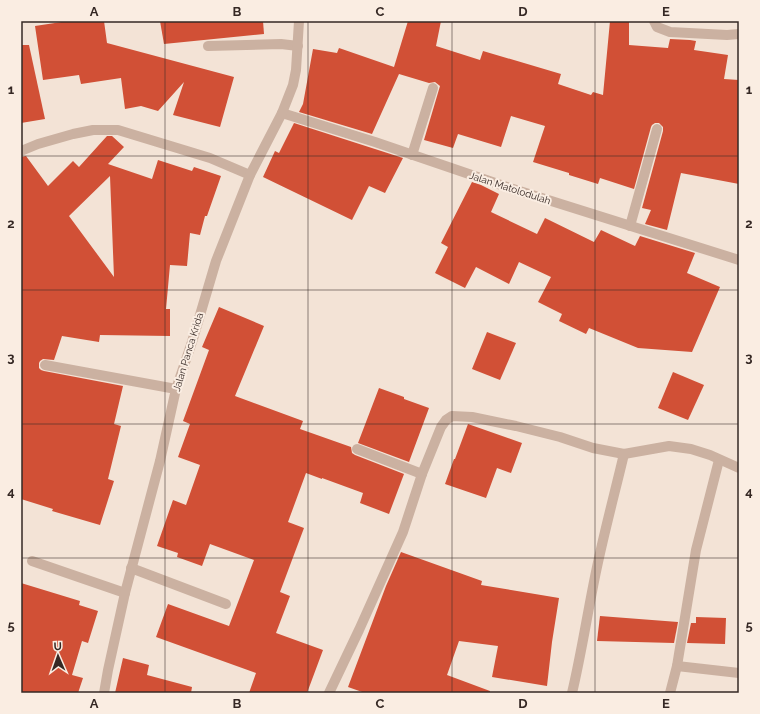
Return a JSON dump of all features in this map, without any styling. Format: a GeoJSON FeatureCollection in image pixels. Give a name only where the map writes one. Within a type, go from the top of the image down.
{"type":"FeatureCollection","features":[{"type":"Feature","properties":{"kind":"street","name":"Jalan Panca Krida"},"geometry":{"type":"LineString","coordinates":[[104,693],[125,593],[160,460],[176,389],[192,342],[216,261],[250,175],[282,113],[293,85],[296,70],[299,21]]}},
{"type":"Feature","properties":{"kind":"street"},"geometry":{"type":"LineString","coordinates":[[654,21],[658,27],[670,32],[727,35],[739,34]]}},
{"type":"Feature","properties":{"kind":"street"},"geometry":{"type":"LineString","coordinates":[[208,46],[281,44],[298,46]]}},
{"type":"Feature","properties":{"kind":"street"},"geometry":{"type":"LineString","coordinates":[[412,155],[433,88]]}},
{"type":"Feature","properties":{"kind":"street","name":"Jalan Matolodulah"},"geometry":{"type":"LineString","coordinates":[[282,113],[510,188],[739,260]]}},
{"type":"Feature","properties":{"kind":"street"},"geometry":{"type":"LineString","coordinates":[[630,226],[657,129]]}},
{"type":"Feature","properties":{"kind":"street"},"geometry":{"type":"LineString","coordinates":[[21,152],[38,144],[73,134],[93,130],[118,130],[210,158],[250,175]]}},
{"type":"Feature","properties":{"kind":"street"},"geometry":{"type":"LineString","coordinates":[[44,365],[176,389]]}},
{"type":"Feature","properties":{"kind":"street"},"geometry":{"type":"LineString","coordinates":[[329,693],[403,532],[422,474],[441,427],[446,420],[452,416],[472,417],[516,426],[560,437],[593,448],[624,454],[670,446],[691,449],[710,455],[739,468]]}},
{"type":"Feature","properties":{"kind":"street"},"geometry":{"type":"LineString","coordinates":[[357,449],[422,474]]}},
{"type":"Feature","properties":{"kind":"street"},"geometry":{"type":"LineString","coordinates":[[572,693],[580,659],[596,568],[624,454]]}},
{"type":"Feature","properties":{"kind":"street"},"geometry":{"type":"LineString","coordinates":[[670,693],[677,666],[696,550],[719,460]]}},
{"type":"Feature","properties":{"kind":"street"},"geometry":{"type":"LineString","coordinates":[[32,561],[125,593]]}},
{"type":"Feature","properties":{"kind":"street"},"geometry":{"type":"LineString","coordinates":[[131,568],[226,604]]}},
{"type":"Feature","properties":{"kind":"street"},"geometry":{"type":"LineString","coordinates":[[677,666],[739,673]]}},
{"type":"Feature","properties":{"kind":"building"},"geometry":{"type":"Polygon","coordinates":[[[68,21],[104,21],[107,43],[234,77],[220,127],[173,115],[184,82],[158,111],[141,106],[125,109],[121,78],[81,84],[79,75],[43,80],[35,26],[68,21]]]}},
{"type":"Feature","properties":{"kind":"building"},"geometry":{"type":"Polygon","coordinates":[[[160,21],[263,21],[264,34],[164,44],[160,21]]]}},
{"type":"Feature","properties":{"kind":"building"},"geometry":{"type":"Polygon","coordinates":[[[408,21],[441,21],[436,46],[480,60],[483,51],[561,74],[558,84],[591,95],[593,92],[603,95],[610,21],[629,21],[629,45],[668,48],[670,39],[690,40],[696,41],[694,50],[728,55],[724,79],[739,80],[739,184],[681,173],[667,230],[645,224],[651,210],[642,208],[663,131],[663,127],[659,123],[655,123],[651,127],[634,189],[600,178],[598,184],[533,162],[545,126],[511,116],[501,147],[458,134],[453,148],[424,140],[440,86],[435,82],[429,83],[399,74],[372,134],[299,112],[303,104],[313,49],[337,53],[339,48],[394,67],[408,21]]]}},
{"type":"Feature","properties":{"kind":"building"},"geometry":{"type":"Polygon","coordinates":[[[21,45],[29,45],[45,119],[21,123],[21,45]]]}},
{"type":"Feature","properties":{"kind":"building"},"geometry":{"type":"Polygon","coordinates":[[[294,123],[403,158],[385,193],[369,186],[352,220],[263,177],[275,151],[279,153],[294,123]]]}},
{"type":"Feature","properties":{"kind":"building"},"geometry":{"type":"Polygon","coordinates":[[[107,136],[112,136],[124,147],[108,164],[152,179],[158,160],[192,171],[194,167],[221,176],[207,216],[205,216],[200,235],[190,233],[187,266],[170,265],[166,309],[170,309],[170,336],[100,335],[99,342],[62,336],[54,360],[43,359],[39,363],[39,368],[44,371],[123,386],[114,424],[121,426],[108,479],[114,481],[100,525],[52,511],[53,509],[21,499],[21,157],[26,156],[48,186],[73,161],[79,167],[107,136]],[[110,176],[69,216],[114,277],[110,176]]]}},
{"type":"Feature","properties":{"kind":"building"},"geometry":{"type":"Polygon","coordinates":[[[472,182],[499,194],[491,212],[537,234],[545,218],[594,242],[601,230],[635,246],[640,236],[695,253],[687,273],[720,287],[692,352],[638,348],[589,328],[586,334],[559,321],[562,314],[538,302],[551,277],[519,262],[509,284],[476,267],[465,288],[435,273],[448,247],[441,243],[472,182]]]}},
{"type":"Feature","properties":{"kind":"building"},"geometry":{"type":"Polygon","coordinates":[[[219,307],[264,326],[235,396],[303,421],[300,429],[351,447],[352,453],[355,455],[404,474],[389,514],[360,503],[363,493],[306,473],[288,522],[304,528],[280,592],[290,596],[276,633],[323,650],[307,693],[249,693],[256,673],[156,637],[168,604],[229,626],[254,560],[210,544],[202,566],[177,557],[178,553],[157,546],[173,500],[186,505],[200,465],[178,457],[190,424],[183,421],[209,350],[202,347],[219,307]]]}},
{"type":"Feature","properties":{"kind":"building"},"geometry":{"type":"Polygon","coordinates":[[[487,332],[516,343],[500,380],[472,369],[487,332]]]}},
{"type":"Feature","properties":{"kind":"building"},"geometry":{"type":"Polygon","coordinates":[[[673,372],[704,385],[688,420],[658,408],[673,372]]]}},
{"type":"Feature","properties":{"kind":"building"},"geometry":{"type":"Polygon","coordinates":[[[379,388],[429,408],[409,462],[358,443],[379,388]]]}},
{"type":"Feature","properties":{"kind":"building"},"geometry":{"type":"Polygon","coordinates":[[[468,424],[522,443],[511,473],[497,468],[486,498],[445,484],[468,424]]]}},
{"type":"Feature","properties":{"kind":"building"},"geometry":{"type":"Polygon","coordinates":[[[401,552],[482,581],[481,585],[559,598],[547,686],[492,677],[498,646],[459,641],[447,675],[490,691],[490,693],[365,693],[348,687],[386,586],[401,552]]]}},
{"type":"Feature","properties":{"kind":"building"},"geometry":{"type":"Polygon","coordinates":[[[21,583],[80,601],[79,605],[98,611],[88,643],[82,641],[72,675],[83,678],[78,693],[21,693],[21,583]]]}},
{"type":"Feature","properties":{"kind":"building"},"geometry":{"type":"Polygon","coordinates":[[[600,616],[678,622],[674,643],[597,641],[600,616]]]}},
{"type":"Feature","properties":{"kind":"building"},"geometry":{"type":"Polygon","coordinates":[[[696,617],[726,618],[725,644],[687,643],[691,623],[696,623],[696,617]]]}},
{"type":"Feature","properties":{"kind":"building"},"geometry":{"type":"Polygon","coordinates":[[[123,658],[149,665],[147,675],[192,687],[191,693],[115,693],[123,658]]]}}]}
